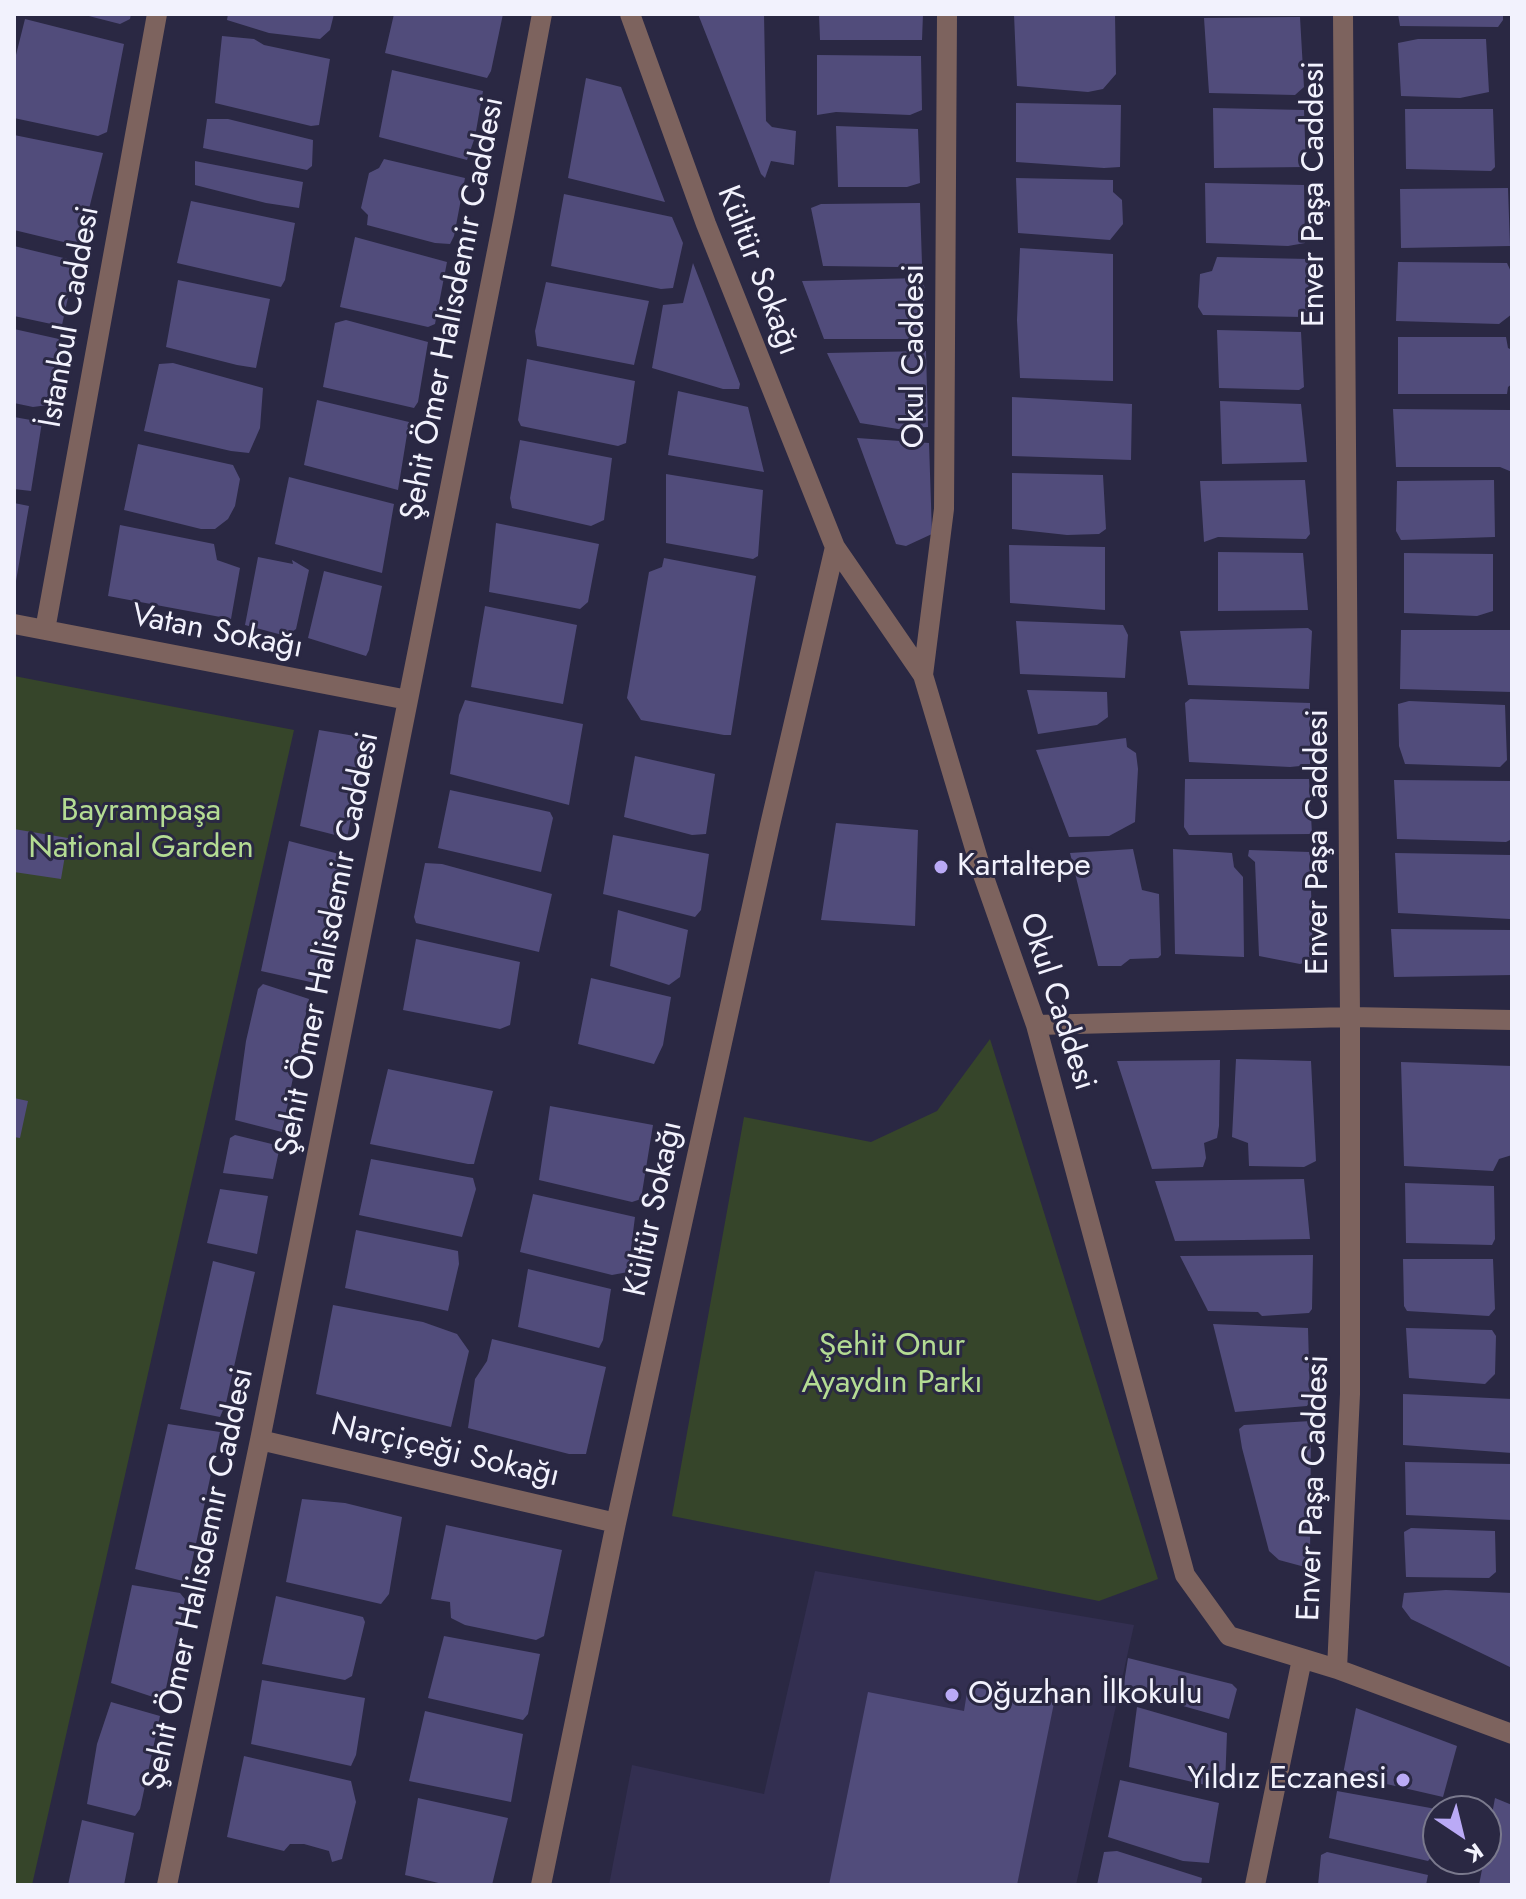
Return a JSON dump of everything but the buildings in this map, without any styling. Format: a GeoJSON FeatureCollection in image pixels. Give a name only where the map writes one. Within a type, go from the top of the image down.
{"type":"FeatureCollection","features":[{"type":"Feature","properties":{"kind":"street","name":"İstanbul Caddesi"},"geometry":{"type":"LineString","coordinates":[[45,630],[157,14]]}},
{"type":"Feature","properties":{"kind":"street","name":"Şehit Ömer Halisdemir Caddesi"},"geometry":{"type":"LineString","coordinates":[[167,1885],[260,1440],[542,14]]}},
{"type":"Feature","properties":{"kind":"street","name":"Kültür Sokağı"},"geometry":{"type":"LineString","coordinates":[[630,14],[706,224],[835,547],[923,675]]}},
{"type":"Feature","properties":{"kind":"street","name":"Okul Caddesi"},"geometry":{"type":"LineString","coordinates":[[947,14],[944,509],[923,675],[981,869],[1036,1025],[1185,1575],[1229,1636],[1337,1669],[1512,1734]]}},
{"type":"Feature","properties":{"kind":"street","name":"Enver Paşa Caddesi"},"geometry":{"type":"LineString","coordinates":[[1337,1669],[1350,1394],[1343,14]]}},
{"type":"Feature","properties":{"kind":"street","name":"Kültür Sokağı"},"geometry":{"type":"LineString","coordinates":[[541,1885],[616,1523],[770,825],[835,547]]}},
{"type":"Feature","properties":{"kind":"street","name":"Vatan Sokağı"},"geometry":{"type":"LineString","coordinates":[[14,624],[408,700]]}},
{"type":"Feature","properties":{"kind":"street"},"geometry":{"type":"LineString","coordinates":[[1036,1025],[1350,1017],[1512,1020]]}},
{"type":"Feature","properties":{"kind":"street","name":"Narçiçeği Sokağı"},"geometry":{"type":"LineString","coordinates":[[260,1440],[616,1523]]}},
{"type":"Feature","properties":{"kind":"street","name":"Enver Paşa Caddesi"},"geometry":{"type":"LineString","coordinates":[[1255,1885],[1302,1659]]}},
{"type":"Feature","properties":{"kind":"shaded area","name":"Oğuzhan İlkokulu"},"geometry":{"type":"Polygon","coordinates":[[[815,1571],[1134,1625],[1076,1885],[609,1885],[632,1765],[764,1794],[815,1571]]]}},
{"type":"Feature","properties":{"kind":"green space","name":"Bayrampaşa National Garden"},"geometry":{"type":"Polygon","coordinates":[[[14,676],[294,730],[32,1885],[14,1885],[14,676]]]}},
{"type":"Feature","properties":{"kind":"green space","name":"Şehit Onur Ayaydın Parkı"},"geometry":{"type":"Polygon","coordinates":[[[990,1039],[1158,1579],[1099,1601],[672,1516],[744,1117],[871,1142],[937,1111],[990,1039]]]}},
{"type":"Feature","properties":{"kind":"place","name":"Kartaltepe"},"geometry":{"type":"Point","coordinates":[941,867]}},
{"type":"Feature","properties":{"kind":"place","name":"Oğuzhan İlkokulu"},"geometry":{"type":"Point","coordinates":[952,1695]}},
{"type":"Feature","properties":{"kind":"place","name":"Yıldız Eczanesi"},"geometry":{"type":"Point","coordinates":[1403,1780]}}]}
